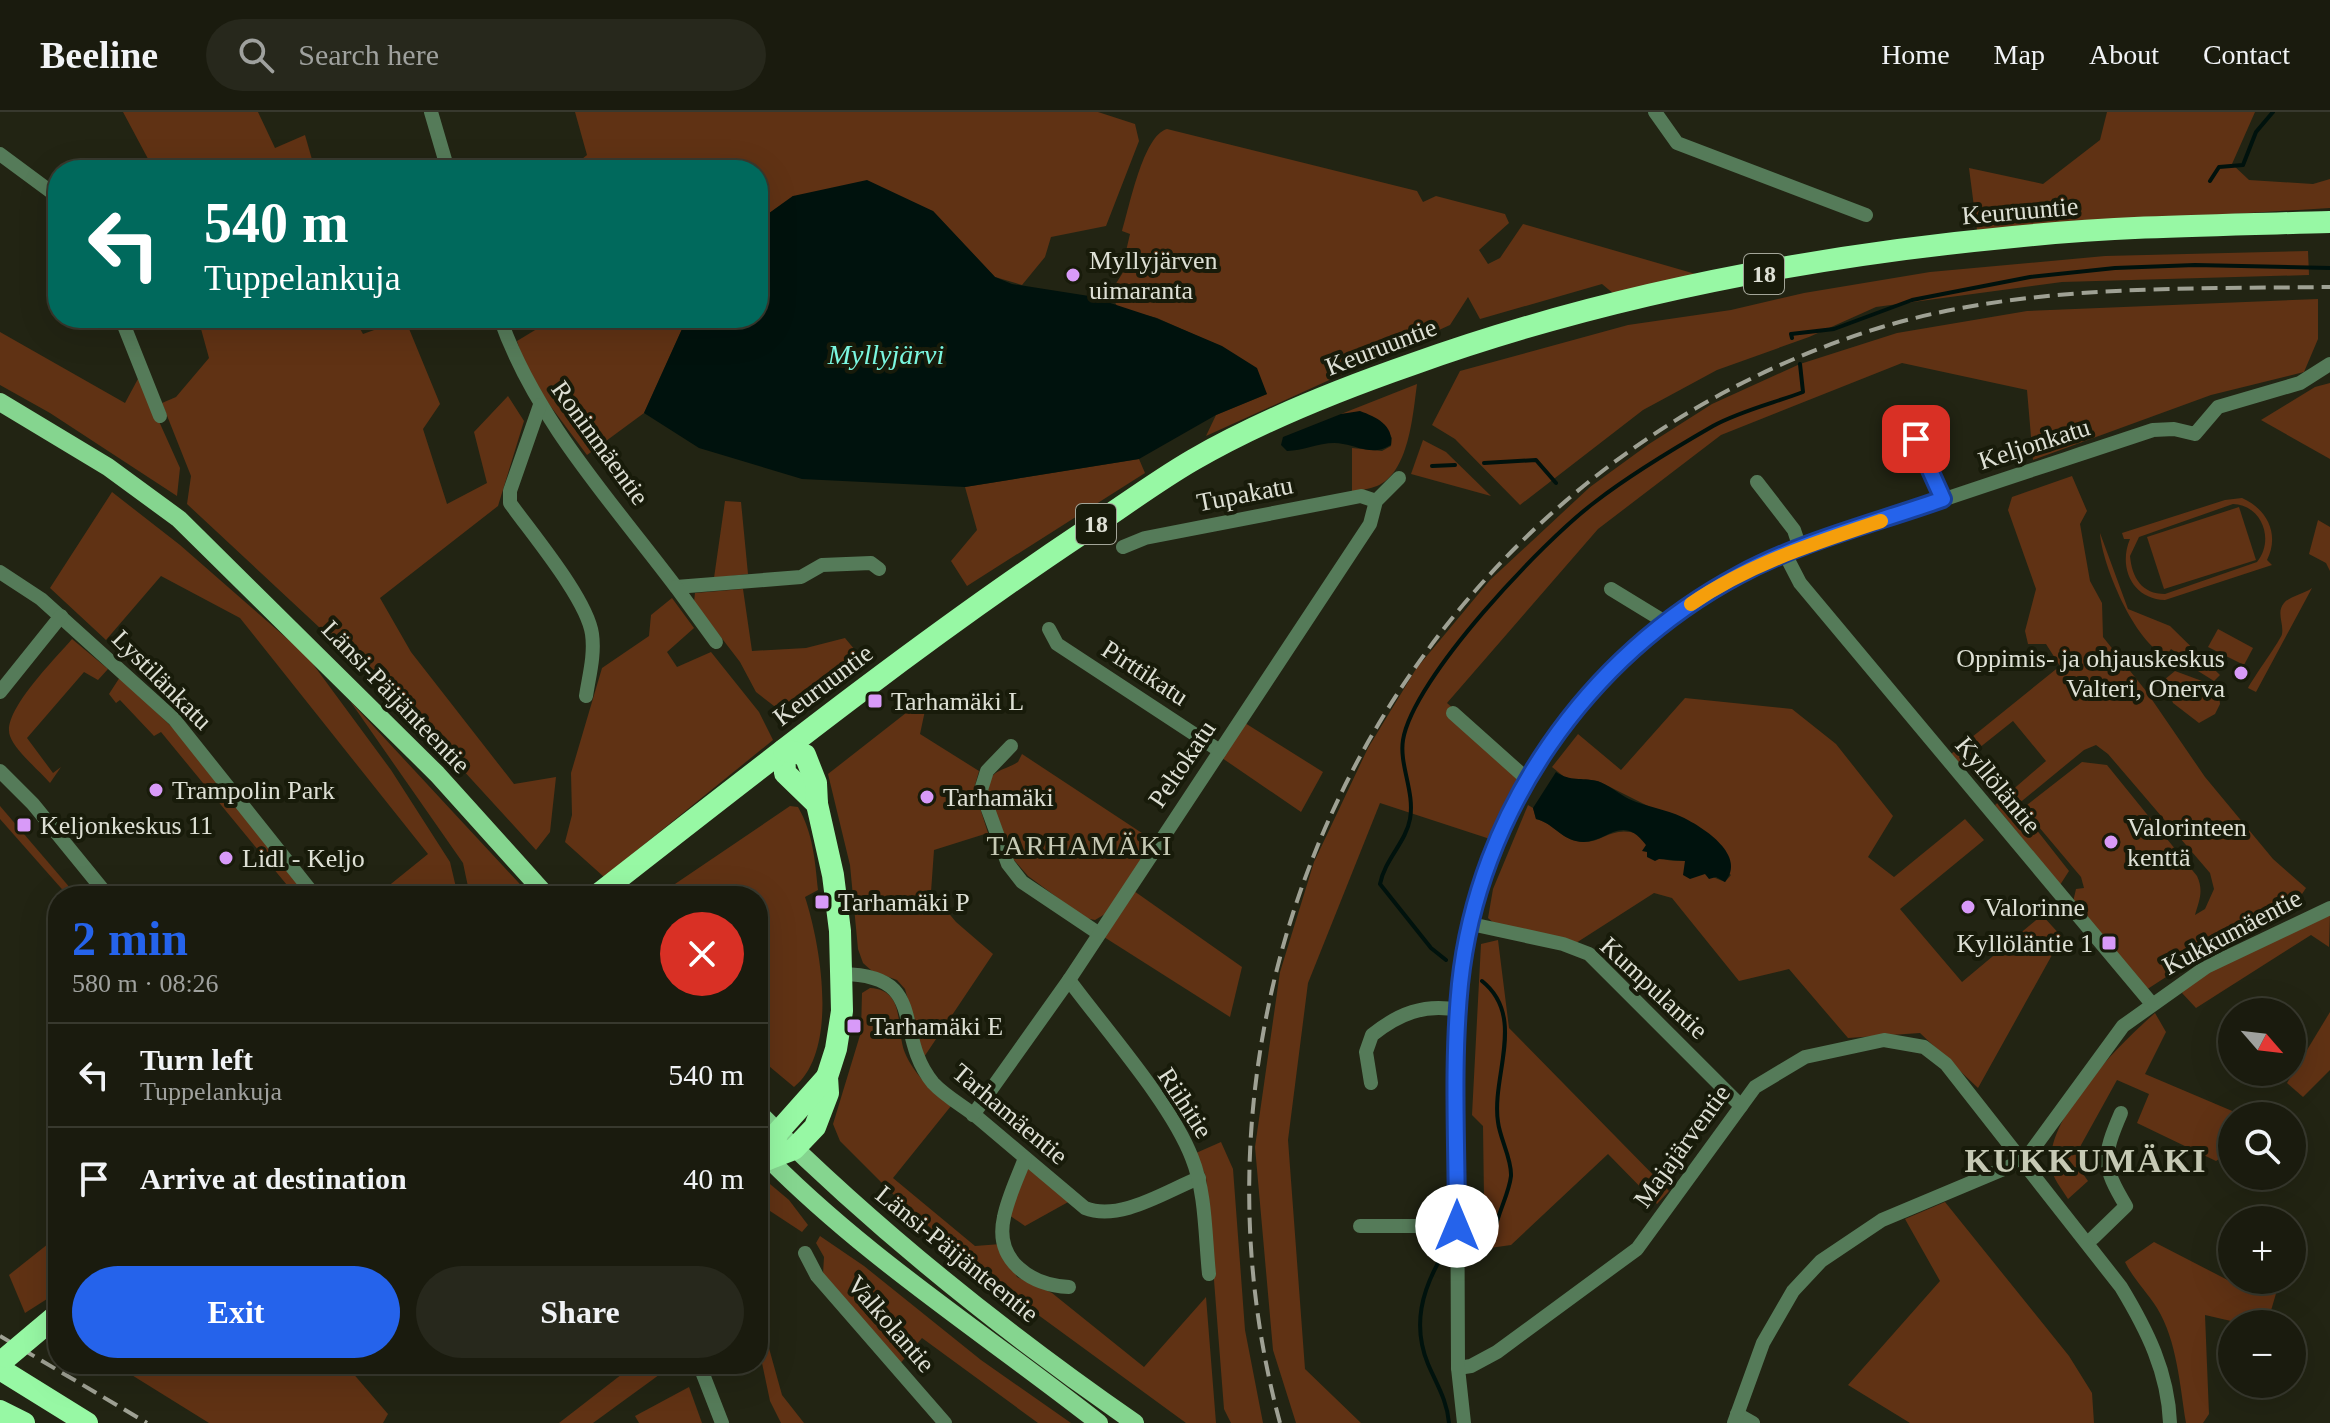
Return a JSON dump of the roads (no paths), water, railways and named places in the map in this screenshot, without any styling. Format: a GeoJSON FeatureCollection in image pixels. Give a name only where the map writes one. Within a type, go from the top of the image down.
{"type":"FeatureCollection","features":[{"type":"Feature","properties":{"kind":"highway","name":"Keuruuntie"},"geometry":{"type":"LineString","coordinates":[[609,886],[980,601],[1193,460],[1310,404],[1456,348],[1590,308],[1731,279],[2016,236],[2330,222]]}},
{"type":"Feature","properties":{"kind":"highway"},"geometry":{"type":"LineString","coordinates":[[768,1152],[794,1149],[815,1127],[828,1093],[827,1077],[836,1049],[842,1011],[842,974],[833,875],[817,804],[816,783],[805,755],[784,750]]}},
{"type":"Feature","properties":{"kind":"highway"},"geometry":{"type":"LineString","coordinates":[[768,1146],[827,1077]]}},
{"type":"Feature","properties":{"kind":"highway"},"geometry":{"type":"LineString","coordinates":[[48,1323],[2,1363],[87,1423]]}},
{"type":"Feature","properties":{"kind":"highway"},"geometry":{"type":"LineString","coordinates":[[0,1411],[24,1423]]}},
{"type":"Feature","properties":{"kind":"main road","name":"Länsi-Päijänteentie"},"geometry":{"type":"LineString","coordinates":[[0,402],[108,467],[157,505],[175,524],[200,541],[252,588],[437,774],[538,886]]}},
{"type":"Feature","properties":{"kind":"main road","name":"Länsi-Päijänteentie"},"geometry":{"type":"LineString","coordinates":[[768,1122],[887,1234],[1135,1423]]}},
{"type":"Feature","properties":{"kind":"main road","name":"Länsi-Päijänteentie"},"geometry":{"type":"LineString","coordinates":[[768,1158],[801,1194],[874,1255],[1099,1423]]}},
{"type":"Feature","properties":{"kind":"street"},"geometry":{"type":"LineString","coordinates":[[431,112],[445,160]]}},
{"type":"Feature","properties":{"kind":"street"},"geometry":{"type":"LineString","coordinates":[[1655,112],[1677,143],[1866,215]]}},
{"type":"Feature","properties":{"kind":"street"},"geometry":{"type":"LineString","coordinates":[[0,154],[48,190]]}},
{"type":"Feature","properties":{"kind":"street"},"geometry":{"type":"LineString","coordinates":[[125,328],[160,416]]}},
{"type":"Feature","properties":{"kind":"street","name":"Roninmäentie"},"geometry":{"type":"LineString","coordinates":[[504,328],[519,369],[540,405],[716,642]]}},
{"type":"Feature","properties":{"kind":"street","name":"Keljonkatu"},"geometry":{"type":"LineString","coordinates":[[1464,1423],[1458,1368],[1458,1010],[1471,924],[1491,858],[1528,780],[1561,726],[1610,668],[1665,622],[1739,574],[1800,548],[2153,430],[2174,429],[2195,434],[2218,407],[2300,383],[2330,364]]}},
{"type":"Feature","properties":{"kind":"street"},"geometry":{"type":"LineString","coordinates":[[540,405],[510,491],[510,503],[584,608],[592,632],[593,652],[586,696]]}},
{"type":"Feature","properties":{"kind":"street"},"geometry":{"type":"LineString","coordinates":[[1908,413],[1943,499]]}},
{"type":"Feature","properties":{"kind":"street","name":"Peltokatu"},"geometry":{"type":"LineString","coordinates":[[973,1115],[1069,980],[1370,524],[1376,501],[1399,478]]}},
{"type":"Feature","properties":{"kind":"street"},"geometry":{"type":"LineString","coordinates":[[1757,482],[1794,530],[1800,548]]}},
{"type":"Feature","properties":{"kind":"street","name":"Tupakatu"},"geometry":{"type":"LineString","coordinates":[[1123,547],[1145,538],[1361,496],[1376,501]]}},
{"type":"Feature","properties":{"kind":"street","name":"Kyllöläntie"},"geometry":{"type":"LineString","coordinates":[[1785,554],[1800,583],[2152,1004]]}},
{"type":"Feature","properties":{"kind":"street"},"geometry":{"type":"LineString","coordinates":[[676,587],[801,577],[822,565],[871,563],[879,569]]}},
{"type":"Feature","properties":{"kind":"street","name":"Lystilänkatu"},"geometry":{"type":"LineString","coordinates":[[0,572],[61,616],[174,719],[307,886]]}},
{"type":"Feature","properties":{"kind":"street"},"geometry":{"type":"LineString","coordinates":[[1611,589],[1665,622]]}},
{"type":"Feature","properties":{"kind":"street"},"geometry":{"type":"LineString","coordinates":[[0,692],[61,616]]}},
{"type":"Feature","properties":{"kind":"street","name":"Pirttikatu"},"geometry":{"type":"LineString","coordinates":[[1049,629],[1057,644],[1220,751]]}},
{"type":"Feature","properties":{"kind":"street"},"geometry":{"type":"LineString","coordinates":[[1453,713],[1528,780]]}},
{"type":"Feature","properties":{"kind":"street"},"geometry":{"type":"LineString","coordinates":[[1011,746],[987,771],[981,790],[1008,864],[1022,882],[1098,933]]}},
{"type":"Feature","properties":{"kind":"street"},"geometry":{"type":"LineString","coordinates":[[0,771],[40,812],[100,886]]}},
{"type":"Feature","properties":{"kind":"street","name":"Kukkumäentie"},"geometry":{"type":"LineString","coordinates":[[2025,1160],[2123,1026],[2206,967],[2330,908]]}},
{"type":"Feature","properties":{"kind":"street","name":"Kumpulantie"},"geometry":{"type":"LineString","coordinates":[[1471,924],[1563,944],[1589,954],[1741,1106]]}},
{"type":"Feature","properties":{"kind":"street","name":"Tarhamäentie"},"geometry":{"type":"LineString","coordinates":[[842,974],[884,981],[896,988],[904,1002],[913,1050],[934,1084],[1085,1208],[1100,1214],[1115,1212],[1199,1178]]}},
{"type":"Feature","properties":{"kind":"street","name":"Riihitie"},"geometry":{"type":"LineString","coordinates":[[1069,980],[1177,1127],[1199,1178],[1209,1274]]}},
{"type":"Feature","properties":{"kind":"street"},"geometry":{"type":"LineString","coordinates":[[1371,1083],[1366,1052],[1372,1035],[1416,1010],[1434,1005],[1458,1010]]}},
{"type":"Feature","properties":{"kind":"street","name":"Majajärventie"},"geometry":{"type":"LineString","coordinates":[[1458,1368],[1471,1366],[1497,1352],[1637,1249],[1755,1087],[1805,1057],[1884,1040],[1924,1047],[1946,1064],[2025,1160],[2121,1287],[2145,1326],[2162,1368],[2170,1423]]}},
{"type":"Feature","properties":{"kind":"street"},"geometry":{"type":"LineString","coordinates":[[2093,1238],[2126,1206],[2107,1173],[2106,1148],[2121,1113]]}},
{"type":"Feature","properties":{"kind":"street"},"geometry":{"type":"LineString","coordinates":[[1025,1158],[1003,1219],[1004,1244],[1019,1273],[1048,1286],[1069,1287]]}},
{"type":"Feature","properties":{"kind":"street"},"geometry":{"type":"LineString","coordinates":[[1753,1423],[1736,1418],[1763,1343],[1793,1291],[1821,1261],[1882,1220],[2025,1160]]}},
{"type":"Feature","properties":{"kind":"street"},"geometry":{"type":"LineString","coordinates":[[1360,1226],[1457,1226]]}},
{"type":"Feature","properties":{"kind":"street","name":"Valkolantie"},"geometry":{"type":"LineString","coordinates":[[805,1253],[817,1276],[945,1423]]}},
{"type":"Feature","properties":{"kind":"street"},"geometry":{"type":"LineString","coordinates":[[703,1374],[722,1423]]}},
{"type":"Feature","properties":{"kind":"water","name":"Myllyjärvi"},"geometry":{"type":"Polygon","coordinates":[[[867,180],[933,211],[995,277],[1012,284],[1089,296],[1156,318],[1222,346],[1257,368],[1267,394],[1216,415],[1139,459],[965,487],[802,479],[699,448],[644,413],[682,328],[768,328],[768,214],[793,196],[867,180]]]}},
{"type":"Feature","properties":{"kind":"water"},"geometry":{"type":"Polygon","coordinates":[[[1360,411],[1387,427],[1391,445],[1367,450],[1329,443],[1287,451],[1281,445],[1283,437],[1341,414],[1360,411]]]}},
{"type":"Feature","properties":{"kind":"water"},"geometry":{"type":"Polygon","coordinates":[[[1556,772],[1571,778],[1601,782],[1629,799],[1676,814],[1702,828],[1720,844],[1731,862],[1725,882],[1716,877],[1709,879],[1705,874],[1690,879],[1683,875],[1685,861],[1655,861],[1647,857],[1647,852],[1642,851],[1646,845],[1628,831],[1612,832],[1586,842],[1576,841],[1536,819],[1533,808],[1556,772]]]}},
{"type":"Feature","properties":{"kind":"waterway"},"geometry":{"type":"LineString","coordinates":[[2210,181],[2219,167],[2243,165],[2256,132],[2273,112]]}},
{"type":"Feature","properties":{"kind":"waterway"},"geometry":{"type":"LineString","coordinates":[[1792,338],[1791,334],[1834,329],[1912,300],[2030,277],[2115,268],[2195,265],[2330,268]]}},
{"type":"Feature","properties":{"kind":"waterway"},"geometry":{"type":"LineString","coordinates":[[1446,960],[1431,948],[1380,884],[1410,819],[1403,740],[1412,714],[1430,682],[1483,612],[1572,521],[1623,482],[1713,426],[1803,392],[1800,364]]}},
{"type":"Feature","properties":{"kind":"waterway"},"geometry":{"type":"LineString","coordinates":[[1484,463],[1536,460],[1556,483]]}},
{"type":"Feature","properties":{"kind":"waterway"},"geometry":{"type":"LineString","coordinates":[[1432,466],[1455,465]]}},
{"type":"Feature","properties":{"kind":"waterway"},"geometry":{"type":"LineString","coordinates":[[1476,1244],[1495,1230],[1511,1176],[1498,1122],[1497,1104],[1505,1029],[1495,996],[1482,981]]}},
{"type":"Feature","properties":{"kind":"waterway"},"geometry":{"type":"LineString","coordinates":[[1442,1256],[1429,1282],[1420,1322],[1423,1350],[1444,1400],[1449,1423]]}},
{"type":"Feature","properties":{"kind":"railway"},"geometry":{"type":"LineString","coordinates":[[1280,1423],[1251,1249],[1256,1077],[1294,910],[1361,754],[1456,613],[1576,492],[1719,395],[1882,327],[1936,313],[2048,296],[2161,289],[2330,287]]}},
{"type":"Feature","properties":{"kind":"railway"},"geometry":{"type":"LineString","coordinates":[[0,1336],[48,1364]]}},
{"type":"Feature","properties":{"kind":"railway"},"geometry":{"type":"LineString","coordinates":[[64,1374],[147,1423]]}},
{"type":"Feature","properties":{"kind":"place","name":"Myllyjärven uimaranta"},"geometry":{"type":"Point","coordinates":[1073,275]}},
{"type":"Feature","properties":{"kind":"place","name":"Oppimis- ja ohjauskeskus Valteri, Onerva"},"geometry":{"type":"Point","coordinates":[2241,673]}},
{"type":"Feature","properties":{"kind":"place","name":"Tarhamäki L"},"geometry":{"type":"Point","coordinates":[875,701]}},
{"type":"Feature","properties":{"kind":"place","name":"Trampolin Park"},"geometry":{"type":"Point","coordinates":[156,790]}},
{"type":"Feature","properties":{"kind":"place","name":"Tarhamäki"},"geometry":{"type":"Point","coordinates":[927,797]}},
{"type":"Feature","properties":{"kind":"place","name":"Keljonkeskus 11"},"geometry":{"type":"Point","coordinates":[24,825]}},
{"type":"Feature","properties":{"kind":"place","name":"Valorinteen kenttä"},"geometry":{"type":"Point","coordinates":[2111,842]}},
{"type":"Feature","properties":{"kind":"place","name":"Lidl - Keljo"},"geometry":{"type":"Point","coordinates":[226,858]}},
{"type":"Feature","properties":{"kind":"place","name":"Tarhamäki P"},"geometry":{"type":"Point","coordinates":[822,902]}},
{"type":"Feature","properties":{"kind":"place","name":"Valorinne"},"geometry":{"type":"Point","coordinates":[1968,907]}},
{"type":"Feature","properties":{"kind":"place","name":"Kyllöläntie 1"},"geometry":{"type":"Point","coordinates":[2109,943]}},
{"type":"Feature","properties":{"kind":"place","name":"Tarhamäki E"},"geometry":{"type":"Point","coordinates":[854,1026]}},
{"type":"Feature","properties":{"kind":"district","name":"TARHAMÄKI"},"geometry":{"type":"Point","coordinates":[1080,845]}},
{"type":"Feature","properties":{"kind":"district","name":"KUKKUMÄKI"},"geometry":{"type":"Point","coordinates":[2086,1160]}}]}
